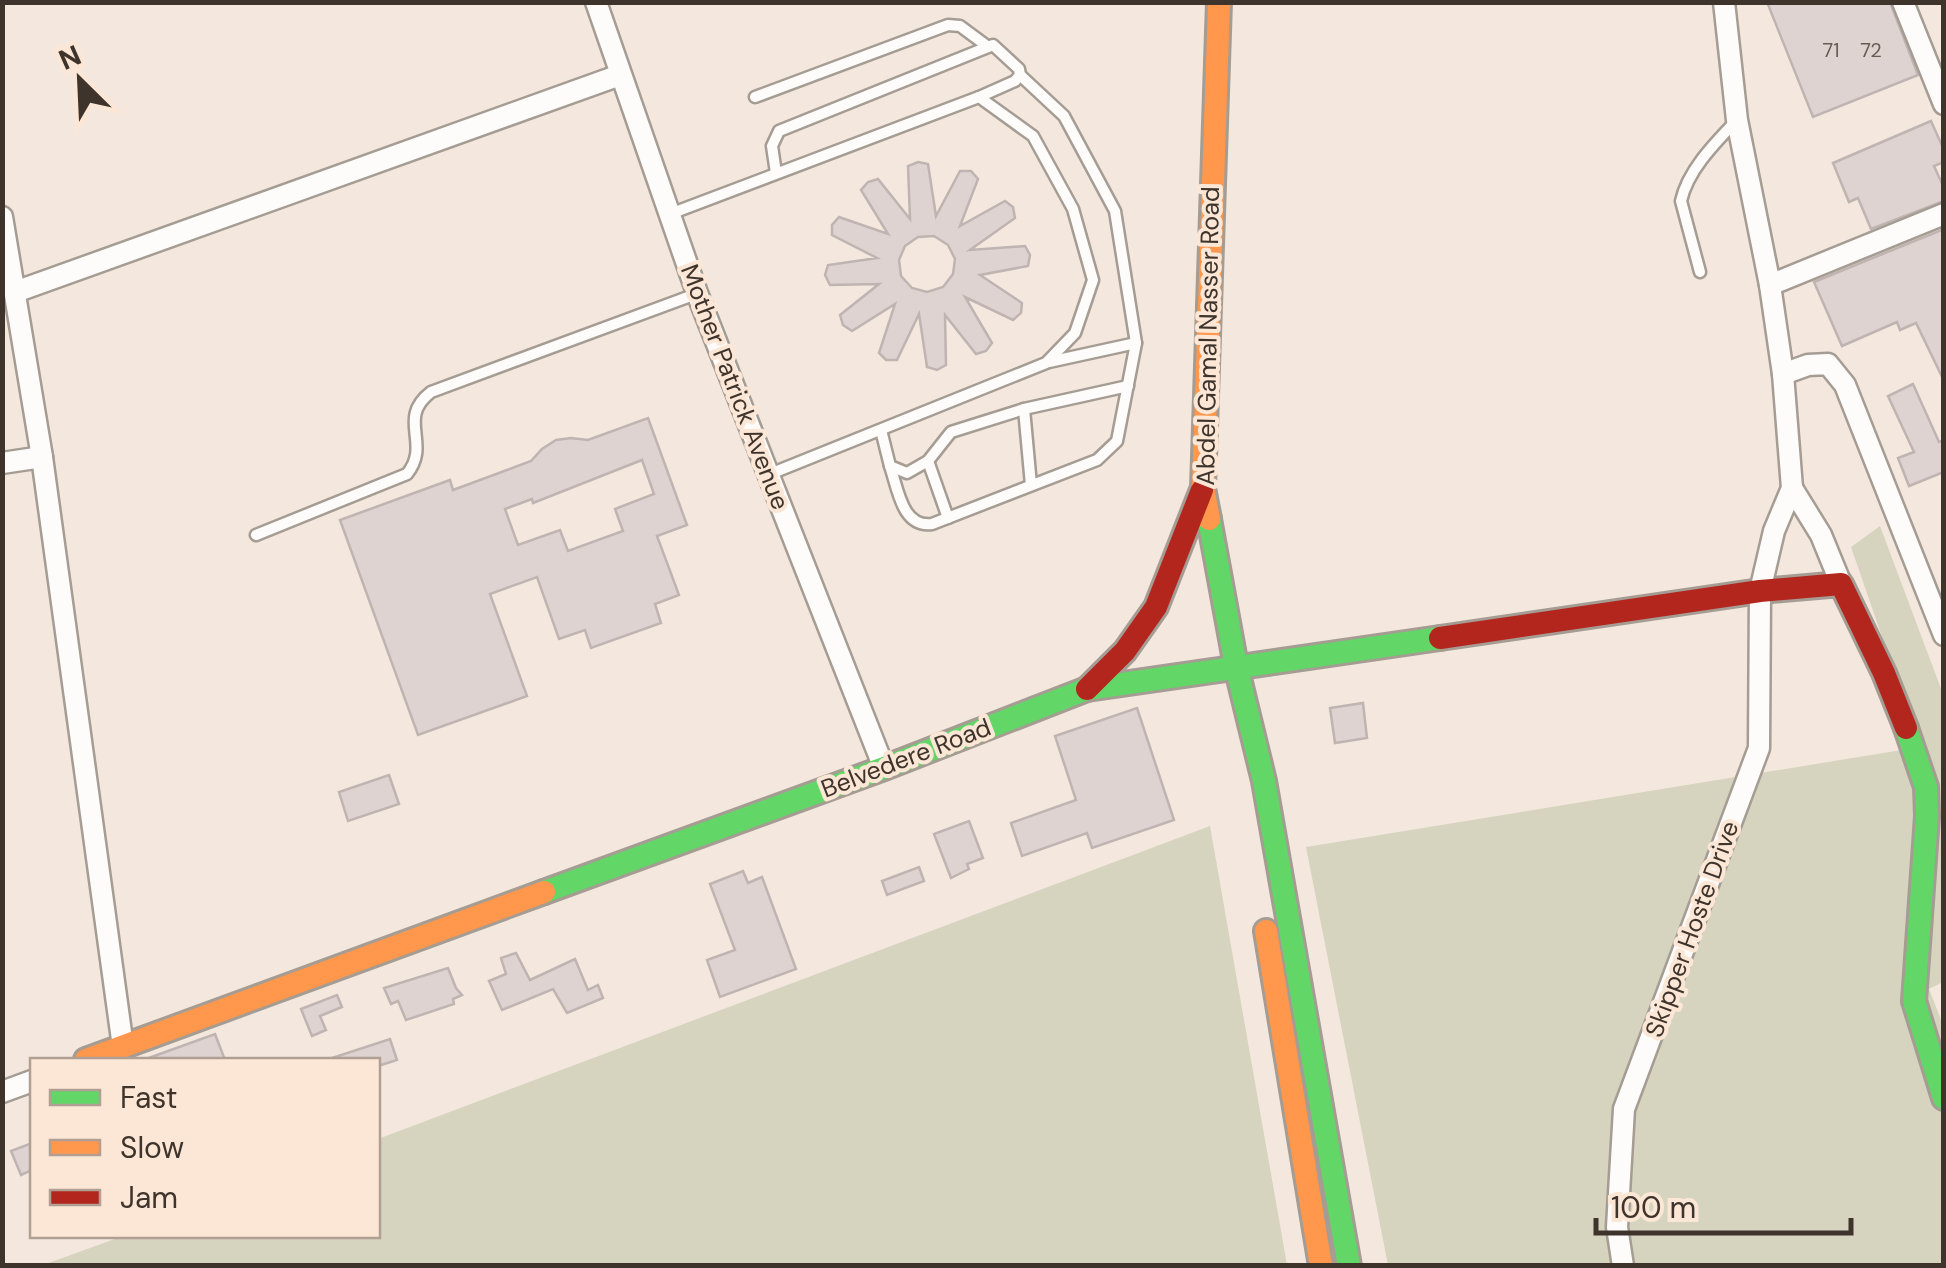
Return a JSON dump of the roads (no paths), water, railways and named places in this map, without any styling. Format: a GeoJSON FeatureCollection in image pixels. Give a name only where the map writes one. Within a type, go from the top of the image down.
{"type":"FeatureCollection","features":[{"type":"Feature","properties":{"kind":"main road","name":"Abdel Gamal Nasser Road"},"geometry":{"type":"LineString","coordinates":[[1218,2],[1203,488],[1248,725],[1264,781],[1349,1266]]}},
{"type":"Feature","properties":{"kind":"main road"},"geometry":{"type":"LineString","coordinates":[[1086,689],[1125,651],[1156,607],[1203,488]]}},
{"type":"Feature","properties":{"kind":"main road"},"geometry":{"type":"LineString","coordinates":[[1760,591],[1841,584]]}},
{"type":"Feature","properties":{"kind":"main road","name":"Skipper Hoste Drive"},"geometry":{"type":"LineString","coordinates":[[1841,584],[1884,674],[1920,761],[1926,787],[1914,1001],[1944,1098]]}},
{"type":"Feature","properties":{"kind":"main road","name":"Belvedere Road"},"geometry":{"type":"LineString","coordinates":[[92,1058],[884,768],[1086,689],[1760,591]]}},
{"type":"Feature","properties":{"kind":"main road","name":"Abdel Gamal Nasser Road"},"geometry":{"type":"LineString","coordinates":[[1248,725],[1246,786],[1266,937],[1321,1266]]}},
{"type":"Feature","properties":{"kind":"street","name":"Mother Patrick Avenue"},"geometry":{"type":"LineString","coordinates":[[596,2],[697,293],[884,768]]}},
{"type":"Feature","properties":{"kind":"street","name":"Skipper Hoste Drive"},"geometry":{"type":"LineString","coordinates":[[1724,2],[1737,120],[1770,285],[1792,488],[1822,535],[1841,584]]}},
{"type":"Feature","properties":{"kind":"street"},"geometry":{"type":"LineString","coordinates":[[1903,2],[1944,104]]}},
{"type":"Feature","properties":{"kind":"street"},"geometry":{"type":"LineString","coordinates":[[15,292],[620,75]]}},
{"type":"Feature","properties":{"kind":"street"},"geometry":{"type":"LineString","coordinates":[[1770,285],[1944,214]]}},
{"type":"Feature","properties":{"kind":"street"},"geometry":{"type":"LineString","coordinates":[[2,217],[42,458],[123,1047]]}},
{"type":"Feature","properties":{"kind":"street"},"geometry":{"type":"LineString","coordinates":[[1782,374],[1808,365],[1828,364],[1845,385],[1944,636]]}},
{"type":"Feature","properties":{"kind":"street"},"geometry":{"type":"LineString","coordinates":[[2,463],[42,458]]}},
{"type":"Feature","properties":{"kind":"street","name":"Skipper Hoste Drive"},"geometry":{"type":"LineString","coordinates":[[1624,1266],[1617,1228],[1624,1109],[1759,748],[1760,591],[1774,531],[1792,488]]}},
{"type":"Feature","properties":{"kind":"street"},"geometry":{"type":"LineString","coordinates":[[2,1092],[30,1082]]}},
{"type":"Feature","properties":{"kind":"lane"},"geometry":{"type":"LineString","coordinates":[[755,97],[948,26],[960,26],[987,46],[1000,48],[1019,68],[1020,75],[1064,116],[1114,211],[1136,343],[1117,441],[1097,460],[920,526],[909,518],[881,430]]}},
{"type":"Feature","properties":{"kind":"lane"},"geometry":{"type":"LineString","coordinates":[[776,172],[772,146],[779,131],[987,46]]}},
{"type":"Feature","properties":{"kind":"lane"},"geometry":{"type":"LineString","coordinates":[[669,214],[979,98],[1020,75]]}},
{"type":"Feature","properties":{"kind":"lane"},"geometry":{"type":"LineString","coordinates":[[979,98],[1033,136],[1074,209],[1093,280],[1075,333],[1046,363]]}},
{"type":"Feature","properties":{"kind":"lane"},"geometry":{"type":"LineString","coordinates":[[1700,272],[1681,201],[1683,192],[1703,158],[1737,120]]}},
{"type":"Feature","properties":{"kind":"lane"},"geometry":{"type":"LineString","coordinates":[[256,535],[407,474],[416,463],[418,452],[412,414],[418,402],[431,392],[697,293]]}},
{"type":"Feature","properties":{"kind":"lane"},"geometry":{"type":"LineString","coordinates":[[770,474],[1046,363],[1136,343]]}},
{"type":"Feature","properties":{"kind":"lane"},"geometry":{"type":"LineString","coordinates":[[890,466],[907,473],[928,461],[951,432],[1024,409],[1128,386]]}},
{"type":"Feature","properties":{"kind":"lane"},"geometry":{"type":"LineString","coordinates":[[1024,409],[1031,485]]}},
{"type":"Feature","properties":{"kind":"lane"},"geometry":{"type":"LineString","coordinates":[[928,461],[948,518]]}}]}
